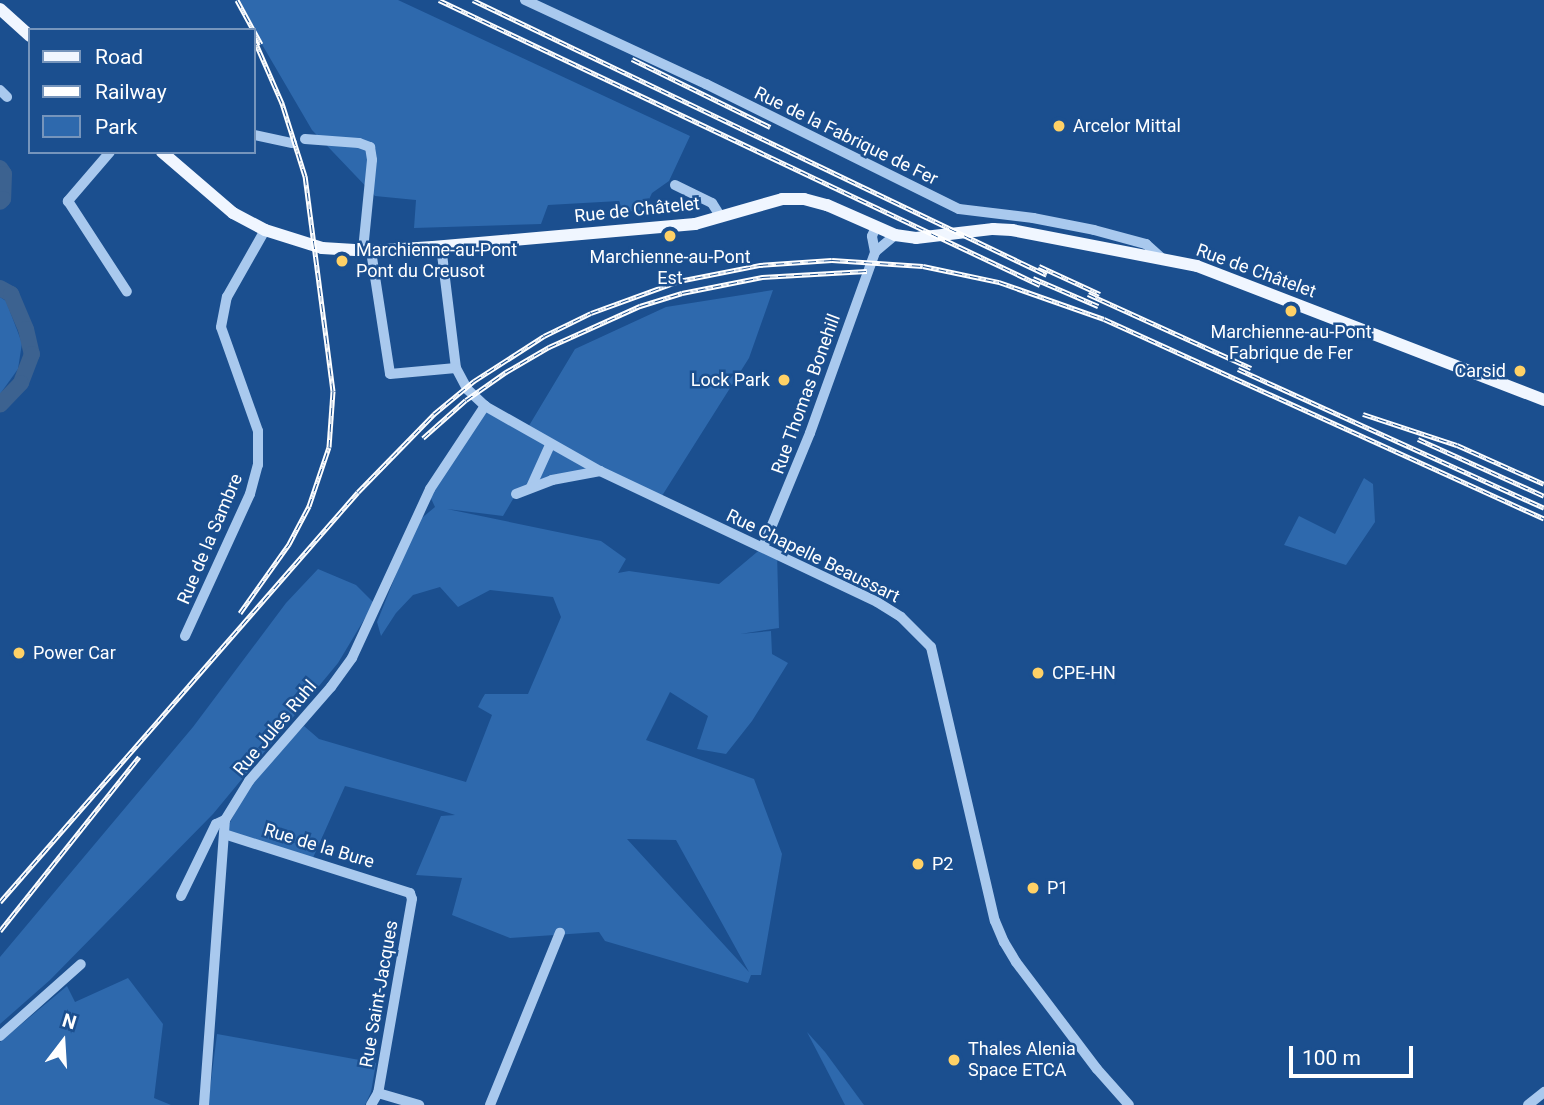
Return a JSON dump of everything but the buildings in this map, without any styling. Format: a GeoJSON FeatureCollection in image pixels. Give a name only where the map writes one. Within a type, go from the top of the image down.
{"type":"FeatureCollection","features":[{"type":"Feature","properties":{"kind":"main road"},"geometry":{"type":"LineString","coordinates":[[0,9],[28,34]]}},
{"type":"Feature","properties":{"kind":"main road","name":"Rue de Châtelet"},"geometry":{"type":"LineString","coordinates":[[164,154],[233,213],[265,230],[322,247],[367,250],[441,246],[695,224],[782,199],[804,199],[827,205],[895,235],[924,238],[993,229],[1210,270],[1544,400]]}},
{"type":"Feature","properties":{"kind":"street","name":"Rue de la Fabrique de Fer"},"geometry":{"type":"LineString","coordinates":[[525,0],[959,209],[1032,218],[1094,230],[1146,244],[1164,260]]}},
{"type":"Feature","properties":{"kind":"street"},"geometry":{"type":"LineString","coordinates":[[256,135],[292,143]]}},
{"type":"Feature","properties":{"kind":"street"},"geometry":{"type":"LineString","coordinates":[[305,139],[359,142],[370,148],[372,160],[367,250],[390,374],[456,368]]}},
{"type":"Feature","properties":{"kind":"street"},"geometry":{"type":"LineString","coordinates":[[108,154],[68,201],[127,292]]}},
{"type":"Feature","properties":{"kind":"street"},"geometry":{"type":"LineString","coordinates":[[675,185],[712,203],[720,216]]}},
{"type":"Feature","properties":{"kind":"street","name":"Rue Thomas Bonehill"},"geometry":{"type":"LineString","coordinates":[[763,547],[810,433],[863,286],[875,252],[872,236],[876,227]]}},
{"type":"Feature","properties":{"kind":"street","name":"Rue de la Sambre"},"geometry":{"type":"LineString","coordinates":[[185,636],[250,494],[258,465],[258,431],[223,339],[222,319],[230,293],[265,230]]}},
{"type":"Feature","properties":{"kind":"street"},"geometry":{"type":"LineString","coordinates":[[875,252],[895,235]]}},
{"type":"Feature","properties":{"kind":"street","name":"Rue Chapelle Beaussart"},"geometry":{"type":"LineString","coordinates":[[441,246],[456,368],[467,389],[485,406],[600,471],[877,602],[901,617],[931,647],[1001,935],[1016,962],[1097,1069],[1129,1105]]}},
{"type":"Feature","properties":{"kind":"street","name":"Rue Jules Ruhl"},"geometry":{"type":"LineString","coordinates":[[204,1105],[225,820],[249,781],[352,658],[430,489],[485,406]]}},
{"type":"Feature","properties":{"kind":"street"},"geometry":{"type":"LineString","coordinates":[[530,488],[550,445]]}},
{"type":"Feature","properties":{"kind":"street"},"geometry":{"type":"LineString","coordinates":[[516,494],[552,480],[600,471]]}},
{"type":"Feature","properties":{"kind":"street"},"geometry":{"type":"LineString","coordinates":[[181,896],[216,824],[225,820]]}},
{"type":"Feature","properties":{"kind":"street","name":"Rue de la Bure"},"geometry":{"type":"LineString","coordinates":[[224,834],[405,889]]}},
{"type":"Feature","properties":{"kind":"street","name":"Rue Saint-Jacques"},"geometry":{"type":"LineString","coordinates":[[371,1105],[377,1093],[412,899],[405,889]]}},
{"type":"Feature","properties":{"kind":"street"},"geometry":{"type":"LineString","coordinates":[[490,1105],[560,933]]}},
{"type":"Feature","properties":{"kind":"street"},"geometry":{"type":"LineString","coordinates":[[0,1036],[81,964]]}},
{"type":"Feature","properties":{"kind":"street"},"geometry":{"type":"LineString","coordinates":[[1528,1105],[1544,1092]]}},
{"type":"Feature","properties":{"kind":"street"},"geometry":{"type":"LineString","coordinates":[[377,1093],[419,1105]]}},
{"type":"Feature","properties":{"kind":"green space"},"geometry":{"type":"Polygon","coordinates":[[[236,0],[398,0],[690,136],[669,181],[652,193],[644,210],[623,212],[619,201],[548,205],[541,224],[414,228],[416,200],[375,196],[312,130],[256,34],[256,28],[252,28],[236,0]]]}},
{"type":"Feature","properties":{"kind":"green space"},"geometry":{"type":"Polygon","coordinates":[[[773,290],[749,358],[660,499],[597,468],[516,494],[503,516],[447,509],[601,541],[626,559],[618,573],[629,571],[719,584],[763,547],[777,553],[779,628],[740,634],[771,631],[772,654],[788,663],[752,721],[726,754],[697,749],[708,716],[670,692],[646,740],[754,779],[782,854],[761,975],[751,975],[748,983],[605,941],[599,932],[510,938],[452,915],[462,878],[416,875],[441,816],[455,815],[443,811],[345,786],[312,860],[224,834],[253,778],[304,726],[319,739],[466,782],[492,715],[478,707],[482,699],[485,694],[528,694],[561,617],[553,597],[490,590],[458,607],[440,587],[413,595],[396,613],[381,636],[377,622],[417,522],[435,507],[428,492],[485,406],[527,429],[575,349],[666,307],[773,290]],[[627,839],[749,972],[676,840],[627,839]]]}},
{"type":"Feature","properties":{"kind":"green space"},"geometry":{"type":"Polygon","coordinates":[[[0,297],[6,301],[22,343],[18,369],[0,394],[0,297]]]}},
{"type":"Feature","properties":{"kind":"green space"},"geometry":{"type":"Polygon","coordinates":[[[1364,478],[1373,484],[1375,522],[1346,565],[1284,545],[1299,516],[1335,534],[1364,478]]]}},
{"type":"Feature","properties":{"kind":"green space"},"geometry":{"type":"Polygon","coordinates":[[[318,569],[356,585],[374,603],[338,663],[213,814],[50,980],[0,1024],[0,957],[193,727],[286,603],[318,569]]]}},
{"type":"Feature","properties":{"kind":"green space"},"geometry":{"type":"Polygon","coordinates":[[[128,978],[163,1024],[154,1098],[171,1105],[0,1105],[0,1042],[67,986],[75,1002],[128,978]]]}},
{"type":"Feature","properties":{"kind":"green space"},"geometry":{"type":"Polygon","coordinates":[[[807,1032],[825,1052],[864,1105],[845,1105],[807,1032]]]}},
{"type":"Feature","properties":{"kind":"green space"},"geometry":{"type":"Polygon","coordinates":[[[217,1034],[376,1063],[371,1092],[365,1105],[208,1105],[217,1034]]]}},
{"type":"Feature","properties":{"kind":"waterway"},"geometry":{"type":"LineString","coordinates":[[0,168],[4,174],[3,199],[0,202]]}},
{"type":"Feature","properties":{"kind":"waterway"},"geometry":{"type":"LineString","coordinates":[[0,288],[11,294],[26,329],[32,354],[21,383],[0,405]]}},
{"type":"Feature","properties":{"kind":"railway"},"geometry":{"type":"LineString","coordinates":[[237,0],[252,28]]}},
{"type":"Feature","properties":{"kind":"railway"},"geometry":{"type":"LineString","coordinates":[[439,0],[1040,285]]}},
{"type":"Feature","properties":{"kind":"railway"},"geometry":{"type":"LineString","coordinates":[[473,0],[1047,275]]}},
{"type":"Feature","properties":{"kind":"railway"},"geometry":{"type":"LineString","coordinates":[[256,35],[261,44]]}},
{"type":"Feature","properties":{"kind":"railway"},"geometry":{"type":"LineString","coordinates":[[240,613],[289,544],[309,506],[329,447],[333,391],[305,176],[282,103],[256,44]]}},
{"type":"Feature","properties":{"kind":"railway"},"geometry":{"type":"LineString","coordinates":[[632,59],[770,127]]}},
{"type":"Feature","properties":{"kind":"railway"},"geometry":{"type":"LineString","coordinates":[[0,902],[358,492],[434,414],[474,381],[544,336],[591,313],[679,281],[760,265],[832,260],[923,266],[999,282],[1104,319],[1544,519]]}},
{"type":"Feature","properties":{"kind":"railway"},"geometry":{"type":"LineString","coordinates":[[1039,266],[1100,294]]}},
{"type":"Feature","properties":{"kind":"railway"},"geometry":{"type":"LineString","coordinates":[[423,438],[466,400],[506,372],[549,347],[640,306],[682,293],[762,277],[867,271]]}},
{"type":"Feature","properties":{"kind":"railway"},"geometry":{"type":"LineString","coordinates":[[1033,278],[1098,306]]}},
{"type":"Feature","properties":{"kind":"railway"},"geometry":{"type":"LineString","coordinates":[[1088,294],[1251,368]]}},
{"type":"Feature","properties":{"kind":"railway"},"geometry":{"type":"LineString","coordinates":[[1238,369],[1544,508]]}},
{"type":"Feature","properties":{"kind":"railway"},"geometry":{"type":"LineString","coordinates":[[1363,414],[1457,445],[1544,484]]}},
{"type":"Feature","properties":{"kind":"railway"},"geometry":{"type":"LineString","coordinates":[[1418,439],[1544,496]]}},
{"type":"Feature","properties":{"kind":"railway"},"geometry":{"type":"LineString","coordinates":[[0,931],[139,757]]}},
{"type":"Feature","properties":{"kind":"place","name":"Arcelor Mittal"},"geometry":{"type":"Point","coordinates":[1059,126]}},
{"type":"Feature","properties":{"kind":"place","name":"Marchienne-au-Pont Est"},"geometry":{"type":"Point","coordinates":[670,236]}},
{"type":"Feature","properties":{"kind":"place","name":"Marchienne-au-Pont Pont du Creusot"},"geometry":{"type":"Point","coordinates":[342,261]}},
{"type":"Feature","properties":{"kind":"place","name":"Marchienne-au-Pont Fabrique de Fer"},"geometry":{"type":"Point","coordinates":[1291,311]}},
{"type":"Feature","properties":{"kind":"place","name":"Carsid"},"geometry":{"type":"Point","coordinates":[1520,371]}},
{"type":"Feature","properties":{"kind":"place","name":"Lock Park"},"geometry":{"type":"Point","coordinates":[784,380]}},
{"type":"Feature","properties":{"kind":"place","name":"Power Car"},"geometry":{"type":"Point","coordinates":[19,653]}},
{"type":"Feature","properties":{"kind":"place","name":"CPE-HN"},"geometry":{"type":"Point","coordinates":[1038,673]}},
{"type":"Feature","properties":{"kind":"place","name":"P2"},"geometry":{"type":"Point","coordinates":[918,864]}},
{"type":"Feature","properties":{"kind":"place","name":"P1"},"geometry":{"type":"Point","coordinates":[1033,888]}},
{"type":"Feature","properties":{"kind":"place","name":"Thales Alenia Space ETCA"},"geometry":{"type":"Point","coordinates":[954,1060]}}]}
